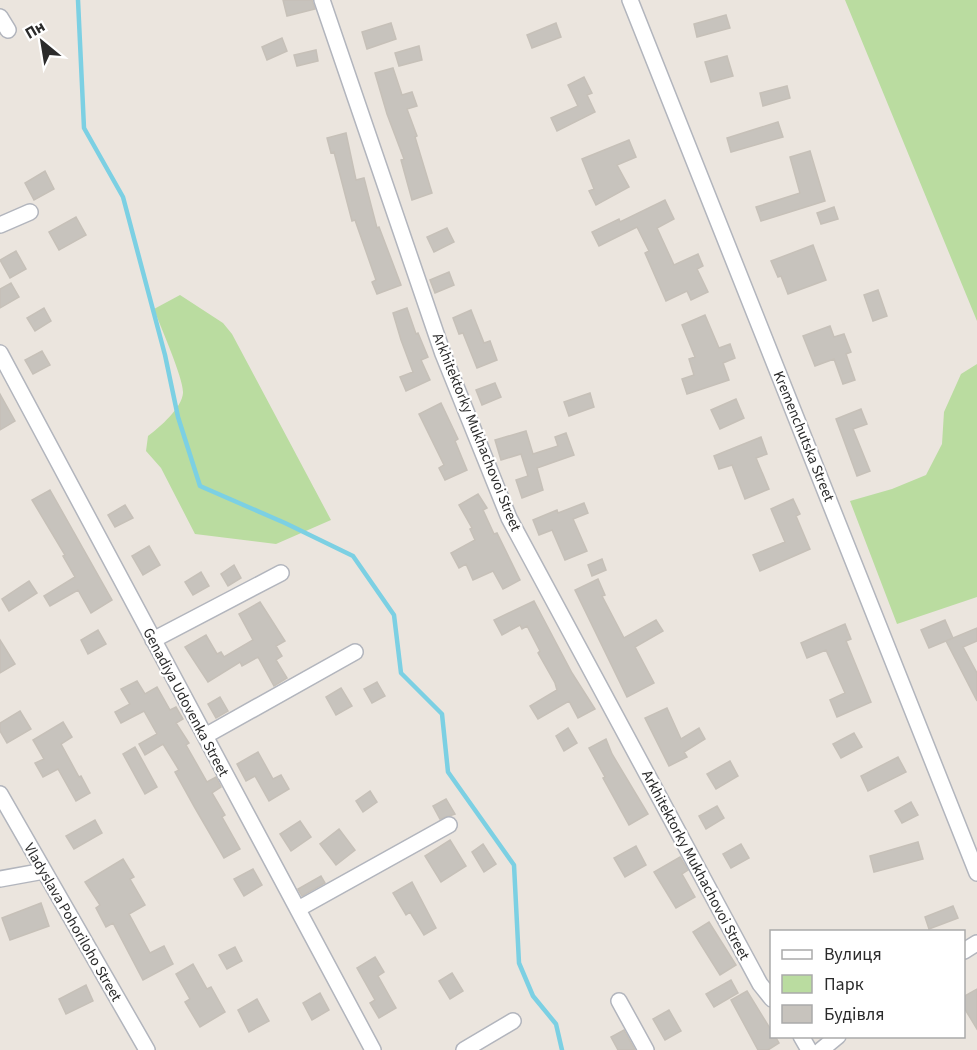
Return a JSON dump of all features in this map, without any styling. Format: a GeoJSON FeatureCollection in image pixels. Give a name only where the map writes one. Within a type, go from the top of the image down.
{"type":"FeatureCollection","features":[{"type":"Feature","properties":{"kind":"street","name":"Arkhitektorky Mukhachovoi Street"},"geometry":{"type":"LineString","coordinates":[[322,0],[443,354],[509,518],[755,974],[770,997]]}},
{"type":"Feature","properties":{"kind":"street","name":"Kremenchutska Street"},"geometry":{"type":"LineString","coordinates":[[630,0],[977,873]]}},
{"type":"Feature","properties":{"kind":"street"},"geometry":{"type":"LineString","coordinates":[[0,225],[30,212]]}},
{"type":"Feature","properties":{"kind":"street","name":"Genadiya Udovenka Street"},"geometry":{"type":"LineString","coordinates":[[0,353],[373,1050]]}},
{"type":"Feature","properties":{"kind":"street"},"geometry":{"type":"LineString","coordinates":[[153,640],[281,573]]}},
{"type":"Feature","properties":{"kind":"street"},"geometry":{"type":"LineString","coordinates":[[205,736],[355,652]]}},
{"type":"Feature","properties":{"kind":"street","name":"Vladyslava Pohoriloho Street"},"geometry":{"type":"LineString","coordinates":[[0,794],[147,1050]]}},
{"type":"Feature","properties":{"kind":"street"},"geometry":{"type":"LineString","coordinates":[[298,909],[449,825]]}},
{"type":"Feature","properties":{"kind":"street"},"geometry":{"type":"LineString","coordinates":[[0,879],[44,871]]}},
{"type":"Feature","properties":{"kind":"street"},"geometry":{"type":"LineString","coordinates":[[619,1001],[646,1050]]}},
{"type":"Feature","properties":{"kind":"street"},"geometry":{"type":"LineString","coordinates":[[464,1050],[513,1022]]}},
{"type":"Feature","properties":{"kind":"street"},"geometry":{"type":"LineString","coordinates":[[821,1050],[836,1038]]}},
{"type":"Feature","properties":{"kind":"green space"},"geometry":{"type":"Polygon","coordinates":[[[845,0],[977,0],[977,321],[845,0]]]}},
{"type":"Feature","properties":{"kind":"green space"},"geometry":{"type":"Polygon","coordinates":[[[180,295],[223,323],[232,334],[331,520],[276,544],[195,534],[161,468],[146,451],[148,436],[175,411],[182,399],[182,386],[176,365],[154,309],[180,295]]]}},
{"type":"Feature","properties":{"kind":"green space"},"geometry":{"type":"Polygon","coordinates":[[[977,364],[977,597],[897,624],[850,501],[892,489],[926,475],[942,444],[944,412],[961,374],[977,364]]]}},
{"type":"Feature","properties":{"kind":"building"},"geometry":{"type":"Polygon","coordinates":[[[283,0],[312,0],[315,9],[287,16],[283,0]]]}},
{"type":"Feature","properties":{"kind":"building"},"geometry":{"type":"Polygon","coordinates":[[[726,15],[730,28],[697,37],[694,24],[726,15]]]}},
{"type":"Feature","properties":{"kind":"building"},"geometry":{"type":"Polygon","coordinates":[[[391,23],[396,39],[367,49],[362,32],[391,23]]]}},
{"type":"Feature","properties":{"kind":"building"},"geometry":{"type":"Polygon","coordinates":[[[556,23],[561,37],[532,48],[527,35],[556,23]]]}},
{"type":"Feature","properties":{"kind":"building"},"geometry":{"type":"Polygon","coordinates":[[[282,38],[287,51],[267,60],[262,47],[282,38]]]}},
{"type":"Feature","properties":{"kind":"building"},"geometry":{"type":"Polygon","coordinates":[[[419,46],[422,60],[399,66],[395,53],[419,46]]]}},
{"type":"Feature","properties":{"kind":"building"},"geometry":{"type":"Polygon","coordinates":[[[316,50],[318,61],[297,66],[294,55],[316,50]]]}},
{"type":"Feature","properties":{"kind":"building"},"geometry":{"type":"Polygon","coordinates":[[[727,56],[733,76],[711,82],[705,62],[727,56]]]}},
{"type":"Feature","properties":{"kind":"building"},"geometry":{"type":"Polygon","coordinates":[[[393,68],[402,95],[412,92],[417,106],[407,109],[417,136],[415,137],[432,193],[412,200],[401,160],[404,159],[375,73],[393,68]]]}},
{"type":"Feature","properties":{"kind":"building"},"geometry":{"type":"Polygon","coordinates":[[[584,77],[592,93],[587,95],[595,112],[557,131],[551,118],[578,106],[568,85],[584,77]]]}},
{"type":"Feature","properties":{"kind":"building"},"geometry":{"type":"Polygon","coordinates":[[[787,86],[790,98],[763,106],[760,93],[787,86]]]}},
{"type":"Feature","properties":{"kind":"building"},"geometry":{"type":"Polygon","coordinates":[[[778,122],[783,137],[731,152],[727,138],[778,122]]]}},
{"type":"Feature","properties":{"kind":"building"},"geometry":{"type":"Polygon","coordinates":[[[346,133],[356,180],[364,178],[377,228],[379,227],[401,285],[377,294],[372,282],[376,280],[355,220],[352,221],[334,152],[331,153],[327,138],[346,133]]]}},
{"type":"Feature","properties":{"kind":"building"},"geometry":{"type":"Polygon","coordinates":[[[629,140],[636,157],[617,165],[629,187],[596,205],[589,191],[594,189],[582,159],[629,140]]]}},
{"type":"Feature","properties":{"kind":"building"},"geometry":{"type":"Polygon","coordinates":[[[810,151],[825,201],[761,221],[756,207],[800,193],[790,157],[810,151]]]}},
{"type":"Feature","properties":{"kind":"building"},"geometry":{"type":"Polygon","coordinates":[[[45,171],[54,189],[34,200],[25,183],[45,171]]]}},
{"type":"Feature","properties":{"kind":"building"},"geometry":{"type":"Polygon","coordinates":[[[665,200],[674,219],[657,228],[674,265],[698,254],[703,266],[697,269],[708,292],[691,300],[687,291],[666,301],[645,253],[649,251],[637,227],[599,246],[592,232],[619,219],[620,222],[665,200]]]}},
{"type":"Feature","properties":{"kind":"building"},"geometry":{"type":"Polygon","coordinates":[[[834,207],[838,219],[821,224],[817,213],[834,207]]]}},
{"type":"Feature","properties":{"kind":"building"},"geometry":{"type":"Polygon","coordinates":[[[76,217],[86,235],[59,250],[49,232],[76,217]]]}},
{"type":"Feature","properties":{"kind":"building"},"geometry":{"type":"Polygon","coordinates":[[[447,228],[454,242],[434,252],[427,237],[447,228]]]}},
{"type":"Feature","properties":{"kind":"building"},"geometry":{"type":"Polygon","coordinates":[[[813,245],[826,280],[788,294],[781,276],[778,277],[771,261],[813,245]]]}},
{"type":"Feature","properties":{"kind":"building"},"geometry":{"type":"Polygon","coordinates":[[[16,251],[26,269],[10,278],[0,260],[16,251]]]}},
{"type":"Feature","properties":{"kind":"building"},"geometry":{"type":"Polygon","coordinates":[[[449,272],[454,285],[435,293],[430,280],[449,272]]]}},
{"type":"Feature","properties":{"kind":"building"},"geometry":{"type":"Polygon","coordinates":[[[11,283],[19,297],[0,308],[0,289],[11,283]]]}},
{"type":"Feature","properties":{"kind":"building"},"geometry":{"type":"Polygon","coordinates":[[[878,290],[887,316],[873,321],[864,295],[878,290]]]}},
{"type":"Feature","properties":{"kind":"building"},"geometry":{"type":"Polygon","coordinates":[[[44,308],[51,321],[35,331],[27,318],[44,308]]]}},
{"type":"Feature","properties":{"kind":"building"},"geometry":{"type":"Polygon","coordinates":[[[407,308],[416,334],[418,333],[428,357],[421,360],[430,380],[406,391],[400,377],[413,372],[393,313],[407,308]]]}},
{"type":"Feature","properties":{"kind":"building"},"geometry":{"type":"Polygon","coordinates":[[[471,310],[484,343],[490,341],[497,360],[477,368],[463,333],[459,334],[453,318],[471,310]]]}},
{"type":"Feature","properties":{"kind":"building"},"geometry":{"type":"Polygon","coordinates":[[[705,315],[719,348],[730,344],[735,358],[723,363],[729,380],[687,394],[682,379],[694,375],[689,359],[695,357],[682,325],[705,315]]]}},
{"type":"Feature","properties":{"kind":"building"},"geometry":{"type":"Polygon","coordinates":[[[830,326],[834,337],[844,334],[851,352],[846,354],[855,380],[843,384],[834,359],[815,366],[803,336],[830,326]]]}},
{"type":"Feature","properties":{"kind":"building"},"geometry":{"type":"Polygon","coordinates":[[[42,351],[50,365],[33,374],[25,360],[42,351]]]}},
{"type":"Feature","properties":{"kind":"building"},"geometry":{"type":"Polygon","coordinates":[[[495,383],[501,397],[482,405],[476,390],[495,383]]]}},
{"type":"Feature","properties":{"kind":"building"},"geometry":{"type":"Polygon","coordinates":[[[590,393],[594,407],[569,416],[564,402],[590,393]]]}},
{"type":"Feature","properties":{"kind":"building"},"geometry":{"type":"Polygon","coordinates":[[[0,394],[15,421],[0,430],[0,394]]]}},
{"type":"Feature","properties":{"kind":"building"},"geometry":{"type":"Polygon","coordinates":[[[736,399],[744,418],[720,429],[711,410],[736,399]]]}},
{"type":"Feature","properties":{"kind":"building"},"geometry":{"type":"Polygon","coordinates":[[[441,403],[458,439],[455,441],[467,470],[445,480],[439,468],[444,465],[419,414],[441,403]]]}},
{"type":"Feature","properties":{"kind":"building"},"geometry":{"type":"Polygon","coordinates":[[[861,409],[867,424],[853,429],[870,471],[857,476],[836,419],[861,409]]]}},
{"type":"Feature","properties":{"kind":"building"},"geometry":{"type":"Polygon","coordinates":[[[526,431],[533,454],[558,446],[555,437],[566,433],[574,455],[537,468],[543,490],[522,498],[516,480],[528,476],[521,454],[501,460],[495,440],[526,431]]]}},
{"type":"Feature","properties":{"kind":"building"},"geometry":{"type":"Polygon","coordinates":[[[761,437],[767,454],[756,458],[769,489],[745,499],[732,465],[719,469],[714,456],[761,437]]]}},
{"type":"Feature","properties":{"kind":"building"},"geometry":{"type":"Polygon","coordinates":[[[50,490],[112,600],[91,613],[78,590],[50,606],[44,596],[75,577],[63,556],[65,555],[32,500],[50,490]]]}},
{"type":"Feature","properties":{"kind":"building"},"geometry":{"type":"Polygon","coordinates":[[[478,494],[487,508],[483,510],[494,534],[497,533],[520,580],[503,589],[493,571],[473,580],[466,564],[459,568],[451,553],[475,540],[470,529],[472,528],[459,505],[478,494]]]}},
{"type":"Feature","properties":{"kind":"building"},"geometry":{"type":"Polygon","coordinates":[[[793,499],[800,514],[796,516],[810,549],[760,571],[753,555],[785,542],[771,509],[793,499]]]}},
{"type":"Feature","properties":{"kind":"building"},"geometry":{"type":"Polygon","coordinates":[[[584,503],[588,513],[573,519],[587,551],[565,560],[552,530],[539,535],[533,520],[557,510],[558,513],[584,503]]]}},
{"type":"Feature","properties":{"kind":"building"},"geometry":{"type":"Polygon","coordinates":[[[125,505],[133,518],[115,527],[108,515],[125,505]]]}},
{"type":"Feature","properties":{"kind":"building"},"geometry":{"type":"Polygon","coordinates":[[[149,546],[160,565],[143,575],[132,556],[149,546]]]}},
{"type":"Feature","properties":{"kind":"building"},"geometry":{"type":"Polygon","coordinates":[[[602,559],[606,570],[592,576],[588,565],[602,559]]]}},
{"type":"Feature","properties":{"kind":"building"},"geometry":{"type":"Polygon","coordinates":[[[234,565],[241,578],[228,586],[221,574],[234,565]]]}},
{"type":"Feature","properties":{"kind":"building"},"geometry":{"type":"Polygon","coordinates":[[[201,572],[209,586],[193,595],[185,582],[201,572]]]}},
{"type":"Feature","properties":{"kind":"building"},"geometry":{"type":"Polygon","coordinates":[[[598,579],[605,595],[602,596],[624,638],[656,620],[663,631],[635,647],[654,683],[627,697],[575,590],[598,579]]]}},
{"type":"Feature","properties":{"kind":"building"},"geometry":{"type":"Polygon","coordinates":[[[29,581],[37,593],[9,611],[2,599],[29,581]]]}},
{"type":"Feature","properties":{"kind":"building"},"geometry":{"type":"Polygon","coordinates":[[[534,601],[572,673],[595,709],[578,718],[569,701],[538,719],[530,706],[557,690],[555,683],[538,653],[540,651],[527,626],[522,629],[520,625],[502,635],[494,620],[534,601]]]}},
{"type":"Feature","properties":{"kind":"building"},"geometry":{"type":"Polygon","coordinates":[[[260,602],[285,641],[276,646],[282,656],[276,660],[287,678],[274,686],[258,657],[242,666],[240,662],[208,682],[185,647],[206,635],[217,654],[221,652],[224,657],[253,640],[239,614],[260,602]]]}},
{"type":"Feature","properties":{"kind":"building"},"geometry":{"type":"Polygon","coordinates":[[[945,620],[953,638],[929,648],[921,630],[945,620]]]}},
{"type":"Feature","properties":{"kind":"building"},"geometry":{"type":"Polygon","coordinates":[[[845,624],[851,639],[846,641],[871,702],[837,717],[830,700],[845,693],[826,650],[807,658],[801,643],[845,624]]]}},
{"type":"Feature","properties":{"kind":"building"},"geometry":{"type":"Polygon","coordinates":[[[977,628],[977,641],[963,647],[977,673],[977,701],[946,641],[977,628]]]}},
{"type":"Feature","properties":{"kind":"building"},"geometry":{"type":"Polygon","coordinates":[[[98,630],[106,644],[88,654],[81,640],[98,630]]]}},
{"type":"Feature","properties":{"kind":"building"},"geometry":{"type":"Polygon","coordinates":[[[0,640],[15,664],[0,673],[0,640]]]}},
{"type":"Feature","properties":{"kind":"building"},"geometry":{"type":"Polygon","coordinates":[[[137,681],[145,694],[157,687],[170,710],[176,707],[183,719],[176,723],[189,743],[186,745],[207,782],[216,777],[221,787],[212,793],[240,849],[224,858],[175,772],[179,770],[163,744],[145,755],[139,744],[157,734],[144,711],[121,723],[115,712],[130,704],[121,689],[137,681]]]}},
{"type":"Feature","properties":{"kind":"building"},"geometry":{"type":"Polygon","coordinates":[[[377,682],[385,696],[372,703],[364,689],[377,682]]]}},
{"type":"Feature","properties":{"kind":"building"},"geometry":{"type":"Polygon","coordinates":[[[341,688],[352,706],[336,715],[326,697],[341,688]]]}},
{"type":"Feature","properties":{"kind":"building"},"geometry":{"type":"Polygon","coordinates":[[[220,697],[228,711],[216,718],[208,704],[220,697]]]}},
{"type":"Feature","properties":{"kind":"building"},"geometry":{"type":"Polygon","coordinates":[[[667,708],[681,739],[699,728],[705,739],[684,752],[687,757],[669,766],[645,718],[667,708]]]}},
{"type":"Feature","properties":{"kind":"building"},"geometry":{"type":"Polygon","coordinates":[[[20,711],[31,729],[7,743],[0,731],[0,723],[20,711]]]}},
{"type":"Feature","properties":{"kind":"building"},"geometry":{"type":"Polygon","coordinates":[[[63,722],[72,737],[61,744],[90,793],[76,801],[58,769],[43,777],[35,763],[44,759],[33,740],[63,722]]]}},
{"type":"Feature","properties":{"kind":"building"},"geometry":{"type":"Polygon","coordinates":[[[568,728],[577,743],[564,751],[556,736],[568,728]]]}},
{"type":"Feature","properties":{"kind":"building"},"geometry":{"type":"Polygon","coordinates":[[[854,733],[862,747],[841,758],[833,744],[854,733]]]}},
{"type":"Feature","properties":{"kind":"building"},"geometry":{"type":"Polygon","coordinates":[[[606,739],[612,754],[648,814],[629,825],[589,748],[606,739]]]}},
{"type":"Feature","properties":{"kind":"building"},"geometry":{"type":"Polygon","coordinates":[[[135,747],[157,787],[145,794],[123,754],[135,747]]]}},
{"type":"Feature","properties":{"kind":"building"},"geometry":{"type":"Polygon","coordinates":[[[258,752],[273,779],[281,775],[289,789],[269,801],[255,776],[246,781],[237,764],[258,752]]]}},
{"type":"Feature","properties":{"kind":"building"},"geometry":{"type":"Polygon","coordinates":[[[898,757],[906,772],[868,791],[861,776],[898,757]]]}},
{"type":"Feature","properties":{"kind":"building"},"geometry":{"type":"Polygon","coordinates":[[[730,761],[738,776],[716,789],[707,774],[730,761]]]}},
{"type":"Feature","properties":{"kind":"building"},"geometry":{"type":"Polygon","coordinates":[[[370,791],[377,802],[363,812],[356,801],[370,791]]]}},
{"type":"Feature","properties":{"kind":"building"},"geometry":{"type":"Polygon","coordinates":[[[446,799],[455,814],[440,819],[433,806],[446,799]]]}},
{"type":"Feature","properties":{"kind":"building"},"geometry":{"type":"Polygon","coordinates":[[[911,802],[918,815],[902,823],[895,811],[911,802]]]}},
{"type":"Feature","properties":{"kind":"building"},"geometry":{"type":"Polygon","coordinates":[[[717,806],[724,818],[706,829],[699,816],[717,806]]]}},
{"type":"Feature","properties":{"kind":"building"},"geometry":{"type":"Polygon","coordinates":[[[95,820],[102,833],[74,849],[66,836],[95,820]]]}},
{"type":"Feature","properties":{"kind":"building"},"geometry":{"type":"Polygon","coordinates":[[[300,821],[311,837],[291,851],[280,834],[300,821]]]}},
{"type":"Feature","properties":{"kind":"building"},"geometry":{"type":"Polygon","coordinates":[[[339,829],[355,850],[336,865],[320,844],[339,829]]]}},
{"type":"Feature","properties":{"kind":"building"},"geometry":{"type":"Polygon","coordinates":[[[450,840],[466,866],[441,882],[425,856],[450,840]]]}},
{"type":"Feature","properties":{"kind":"building"},"geometry":{"type":"Polygon","coordinates":[[[918,842],[923,859],[874,872],[870,856],[918,842]]]}},
{"type":"Feature","properties":{"kind":"building"},"geometry":{"type":"Polygon","coordinates":[[[483,844],[496,864],[484,872],[472,852],[483,844]]]}},
{"type":"Feature","properties":{"kind":"building"},"geometry":{"type":"Polygon","coordinates":[[[741,844],[749,858],[731,868],[723,854],[741,844]]]}},
{"type":"Feature","properties":{"kind":"building"},"geometry":{"type":"Polygon","coordinates":[[[636,846],[646,865],[625,877],[614,858],[636,846]]]}},
{"type":"Feature","properties":{"kind":"building"},"geometry":{"type":"Polygon","coordinates":[[[680,857],[688,870],[682,874],[695,897],[676,908],[654,872],[680,857]]]}},
{"type":"Feature","properties":{"kind":"building"},"geometry":{"type":"Polygon","coordinates":[[[123,859],[134,877],[130,879],[145,905],[129,914],[150,953],[164,946],[173,964],[143,980],[113,923],[106,927],[96,908],[100,905],[85,882],[123,859]]]}},
{"type":"Feature","properties":{"kind":"building"},"geometry":{"type":"Polygon","coordinates":[[[253,869],[262,885],[244,896],[234,879],[253,869]]]}},
{"type":"Feature","properties":{"kind":"building"},"geometry":{"type":"Polygon","coordinates":[[[321,876],[325,883],[302,896],[298,889],[321,876]]]}},
{"type":"Feature","properties":{"kind":"building"},"geometry":{"type":"Polygon","coordinates":[[[412,882],[436,928],[424,935],[410,912],[406,915],[393,893],[412,882]]]}},
{"type":"Feature","properties":{"kind":"building"},"geometry":{"type":"Polygon","coordinates":[[[41,903],[49,926],[10,940],[2,918],[41,903]]]}},
{"type":"Feature","properties":{"kind":"building"},"geometry":{"type":"Polygon","coordinates":[[[953,906],[958,918],[929,929],[925,917],[953,906]]]}},
{"type":"Feature","properties":{"kind":"building"},"geometry":{"type":"Polygon","coordinates":[[[709,922],[736,965],[720,975],[693,932],[709,922]]]}},
{"type":"Feature","properties":{"kind":"building"},"geometry":{"type":"Polygon","coordinates":[[[235,947],[242,961],[227,969],[219,955],[235,947]]]}},
{"type":"Feature","properties":{"kind":"building"},"geometry":{"type":"Polygon","coordinates":[[[375,957],[384,972],[378,976],[396,1008],[379,1018],[370,1003],[375,1000],[357,968],[375,957]]]}},
{"type":"Feature","properties":{"kind":"building"},"geometry":{"type":"Polygon","coordinates":[[[193,964],[207,989],[211,987],[225,1012],[200,1027],[185,1002],[190,999],[176,974],[193,964]]]}},
{"type":"Feature","properties":{"kind":"building"},"geometry":{"type":"Polygon","coordinates":[[[452,973],[463,991],[450,999],[439,981],[452,973]]]}},
{"type":"Feature","properties":{"kind":"building"},"geometry":{"type":"Polygon","coordinates":[[[731,980],[738,993],[714,1007],[706,994],[731,980]]]}},
{"type":"Feature","properties":{"kind":"building"},"geometry":{"type":"Polygon","coordinates":[[[86,985],[93,1001],[66,1014],[59,999],[86,985]]]}},
{"type":"Feature","properties":{"kind":"building"},"geometry":{"type":"Polygon","coordinates":[[[977,989],[977,1029],[965,1009],[965,996],[977,989]]]}},
{"type":"Feature","properties":{"kind":"building"},"geometry":{"type":"Polygon","coordinates":[[[747,991],[770,1028],[770,1038],[776,1038],[779,1043],[768,1050],[758,1050],[731,1000],[747,991]]]}},
{"type":"Feature","properties":{"kind":"building"},"geometry":{"type":"Polygon","coordinates":[[[320,993],[329,1010],[312,1020],[303,1003],[320,993]]]}},
{"type":"Feature","properties":{"kind":"building"},"geometry":{"type":"Polygon","coordinates":[[[257,999],[269,1021],[249,1032],[238,1010],[257,999]]]}},
{"type":"Feature","properties":{"kind":"building"},"geometry":{"type":"Polygon","coordinates":[[[669,1010],[681,1031],[665,1040],[653,1019],[669,1010]]]}},
{"type":"Feature","properties":{"kind":"building"},"geometry":{"type":"Polygon","coordinates":[[[624,1030],[635,1050],[618,1050],[611,1037],[624,1030]]]}},
{"type":"Feature","properties":{"kind":"waterway"},"geometry":{"type":"LineString","coordinates":[[78,0],[84,128],[123,197],[165,355],[178,417],[200,486],[353,556],[394,615],[401,673],[442,714],[448,772],[514,865],[519,963],[533,996],[556,1024],[562,1050]]}}]}
